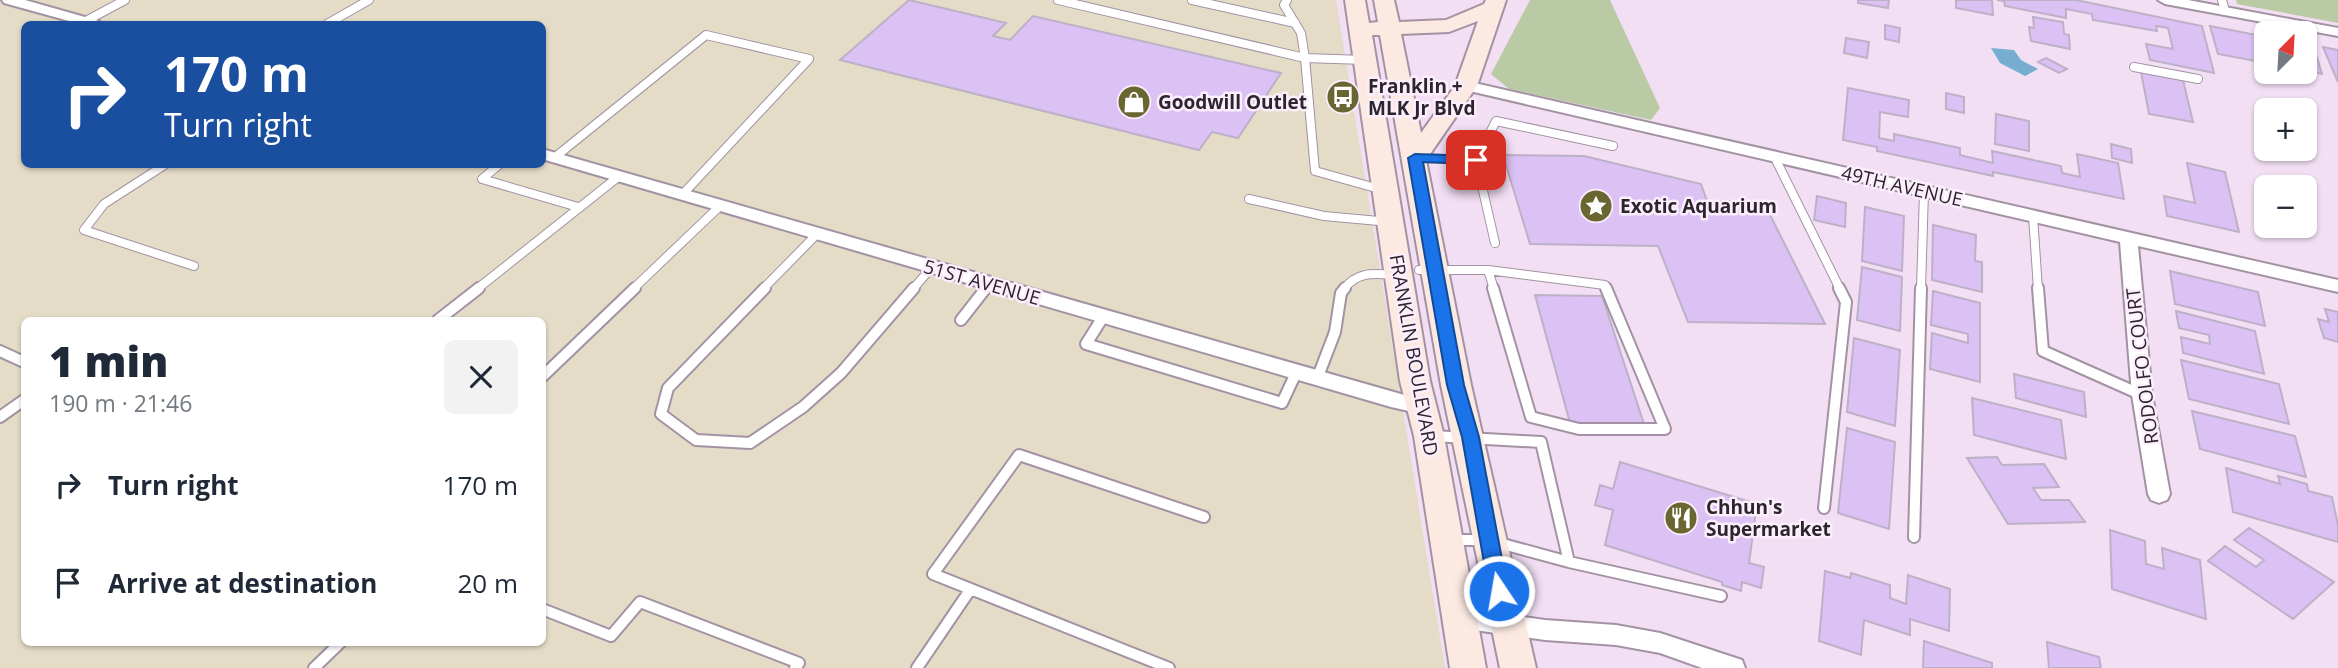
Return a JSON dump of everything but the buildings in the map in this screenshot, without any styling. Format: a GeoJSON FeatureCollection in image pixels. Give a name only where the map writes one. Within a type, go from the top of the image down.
{"type":"FeatureCollection","features":[{"type":"Feature","properties":{"kind":"main road","name":"FRANKLIN BOULEVARD"},"geometry":{"type":"LineString","coordinates":[[1355,0],[1392,222],[1417,272],[1422,289],[1442,310],[1456,385],[1471,437],[1488,541],[1518,668]]}},
{"type":"Feature","properties":{"kind":"main road","name":"FRANKLIN BOULEVARD"},"geometry":{"type":"LineString","coordinates":[[1384,0],[1415,158],[1415,381],[1447,540],[1468,668]]}},
{"type":"Feature","properties":{"kind":"main road"},"geometry":{"type":"LineString","coordinates":[[1360,29],[1449,26],[1494,4]]}},
{"type":"Feature","properties":{"kind":"main road"},"geometry":{"type":"LineString","coordinates":[[1415,158],[1466,86],[1494,4]]}},
{"type":"Feature","properties":{"kind":"main road"},"geometry":{"type":"LineString","coordinates":[[1387,192],[1407,209],[1417,272]]}},
{"type":"Feature","properties":{"kind":"street"},"geometry":{"type":"LineString","coordinates":[[9,0],[82,21]]}},
{"type":"Feature","properties":{"kind":"street"},"geometry":{"type":"LineString","coordinates":[[2165,0],[2224,6],[2338,32]]}},
{"type":"Feature","properties":{"kind":"street","name":"49TH AVENUE"},"geometry":{"type":"LineString","coordinates":[[1466,86],[2338,286]]}},
{"type":"Feature","properties":{"kind":"street","name":"51ST AVENUE"},"geometry":{"type":"LineString","coordinates":[[548,156],[1317,379],[1425,421]]}},
{"type":"Feature","properties":{"kind":"street","name":"RODOLFO COURT"},"geometry":{"type":"LineString","coordinates":[[2129,237],[2142,396],[2159,494]]}},
{"type":"Feature","properties":{"kind":"street"},"geometry":{"type":"LineString","coordinates":[[1460,618],[1507,626],[1627,637],[1660,643],[1733,668]]}},
{"type":"Feature","properties":{"kind":"lane"},"geometry":{"type":"LineString","coordinates":[[92,21],[125,0]]}},
{"type":"Feature","properties":{"kind":"lane"},"geometry":{"type":"LineString","coordinates":[[332,21],[369,0]]}},
{"type":"Feature","properties":{"kind":"lane"},"geometry":{"type":"LineString","coordinates":[[1058,0],[1305,58],[1365,60]]}},
{"type":"Feature","properties":{"kind":"lane"},"geometry":{"type":"LineString","coordinates":[[1088,9],[1096,0]]}},
{"type":"Feature","properties":{"kind":"lane"},"geometry":{"type":"LineString","coordinates":[[1192,0],[1295,23]]}},
{"type":"Feature","properties":{"kind":"lane"},"geometry":{"type":"LineString","coordinates":[[1287,0],[1284,5],[1301,33],[1315,171],[1387,192]]}},
{"type":"Feature","properties":{"kind":"lane"},"geometry":{"type":"LineString","coordinates":[[548,156],[706,36],[808,60],[681,195]]}},
{"type":"Feature","properties":{"kind":"lane"},"geometry":{"type":"LineString","coordinates":[[2134,67],[2198,79]]}},
{"type":"Feature","properties":{"kind":"lane"},"geometry":{"type":"LineString","coordinates":[[1495,243],[1476,160],[1496,121],[1613,146]]}},
{"type":"Feature","properties":{"kind":"lane"},"geometry":{"type":"LineString","coordinates":[[1774,156],[1846,302],[1824,508]]}},
{"type":"Feature","properties":{"kind":"lane"},"geometry":{"type":"LineString","coordinates":[[1415,158],[1476,160]]}},
{"type":"Feature","properties":{"kind":"lane"},"geometry":{"type":"LineString","coordinates":[[160,168],[104,204],[84,230],[194,266]]}},
{"type":"Feature","properties":{"kind":"lane"},"geometry":{"type":"LineString","coordinates":[[495,168],[482,179],[578,207]]}},
{"type":"Feature","properties":{"kind":"lane"},"geometry":{"type":"LineString","coordinates":[[442,317],[618,177]]}},
{"type":"Feature","properties":{"kind":"lane"},"geometry":{"type":"LineString","coordinates":[[1914,537],[1924,191]]}},
{"type":"Feature","properties":{"kind":"lane"},"geometry":{"type":"LineString","coordinates":[[1249,199],[1324,216],[1392,222]]}},
{"type":"Feature","properties":{"kind":"lane"},"geometry":{"type":"LineString","coordinates":[[546,373],[720,206]]}},
{"type":"Feature","properties":{"kind":"lane"},"geometry":{"type":"LineString","coordinates":[[2033,216],[2043,351],[2142,396]]}},
{"type":"Feature","properties":{"kind":"lane"},"geometry":{"type":"LineString","coordinates":[[817,234],[668,388],[662,414],[696,440],[750,443],[803,407],[841,373],[932,267]]}},
{"type":"Feature","properties":{"kind":"lane"},"geometry":{"type":"LineString","coordinates":[[1317,379],[1335,332],[1341,293],[1351,279],[1361,274],[1488,270],[1605,285],[1665,429],[1579,429],[1531,417],[1488,270]]}},
{"type":"Feature","properties":{"kind":"lane"},"geometry":{"type":"LineString","coordinates":[[961,320],[989,284]]}},
{"type":"Feature","properties":{"kind":"lane"},"geometry":{"type":"LineString","coordinates":[[1103,317],[1086,344],[1282,403],[1296,373]]}},
{"type":"Feature","properties":{"kind":"lane"},"geometry":{"type":"LineString","coordinates":[[0,351],[21,361]]}},
{"type":"Feature","properties":{"kind":"lane"},"geometry":{"type":"LineString","coordinates":[[0,417],[21,402]]}},
{"type":"Feature","properties":{"kind":"lane"},"geometry":{"type":"LineString","coordinates":[[1425,421],[1471,437],[1541,442],[1569,562]]}},
{"type":"Feature","properties":{"kind":"lane"},"geometry":{"type":"LineString","coordinates":[[1169,668],[933,574],[1019,455],[1205,517]]}},
{"type":"Feature","properties":{"kind":"lane"},"geometry":{"type":"LineString","coordinates":[[1447,540],[1488,541],[1721,596]]}},
{"type":"Feature","properties":{"kind":"lane"},"geometry":{"type":"LineString","coordinates":[[918,668],[970,590]]}},
{"type":"Feature","properties":{"kind":"lane"},"geometry":{"type":"LineString","coordinates":[[546,611],[611,636],[640,602],[799,663],[795,668]]}},
{"type":"Feature","properties":{"kind":"lane"},"geometry":{"type":"LineString","coordinates":[[314,668],[337,646]]}},
{"type":"Feature","properties":{"kind":"shaded area"},"geometry":{"type":"Polygon","coordinates":[[[0,0],[1336,0],[1445,668],[0,668],[0,0]]]}},
{"type":"Feature","properties":{"kind":"green space"},"geometry":{"type":"Polygon","coordinates":[[[1530,0],[1610,0],[1660,108],[1651,120],[1509,89],[1491,74],[1530,0]]]}},
{"type":"Feature","properties":{"kind":"green space"},"geometry":{"type":"Polygon","coordinates":[[[2236,0],[2338,0],[2338,23],[2237,4],[2236,0]]]}},
{"type":"Feature","properties":{"kind":"water"},"geometry":{"type":"Polygon","coordinates":[[[1991,48],[2014,50],[2021,60],[2038,69],[2025,76],[2000,63],[1991,48]]]}},
{"type":"Feature","properties":{"kind":"place","name":"Franklin + MLK Jr Blvd"},"geometry":{"type":"Point","coordinates":[1343,97]}},
{"type":"Feature","properties":{"kind":"place","name":"Goodwill Outlet"},"geometry":{"type":"Point","coordinates":[1134,102]}},
{"type":"Feature","properties":{"kind":"place","name":"Exotic Aquarium"},"geometry":{"type":"Point","coordinates":[1596,206]}},
{"type":"Feature","properties":{"kind":"place","name":"Chhun's Supermarket"},"geometry":{"type":"Point","coordinates":[1681,518]}},
{"type":"Feature","properties":{"kind":"route"},"geometry":{"type":"LineString","coordinates":[[1476,160],[1415,158],[1456,385],[1471,437],[1499,591]]}}]}
